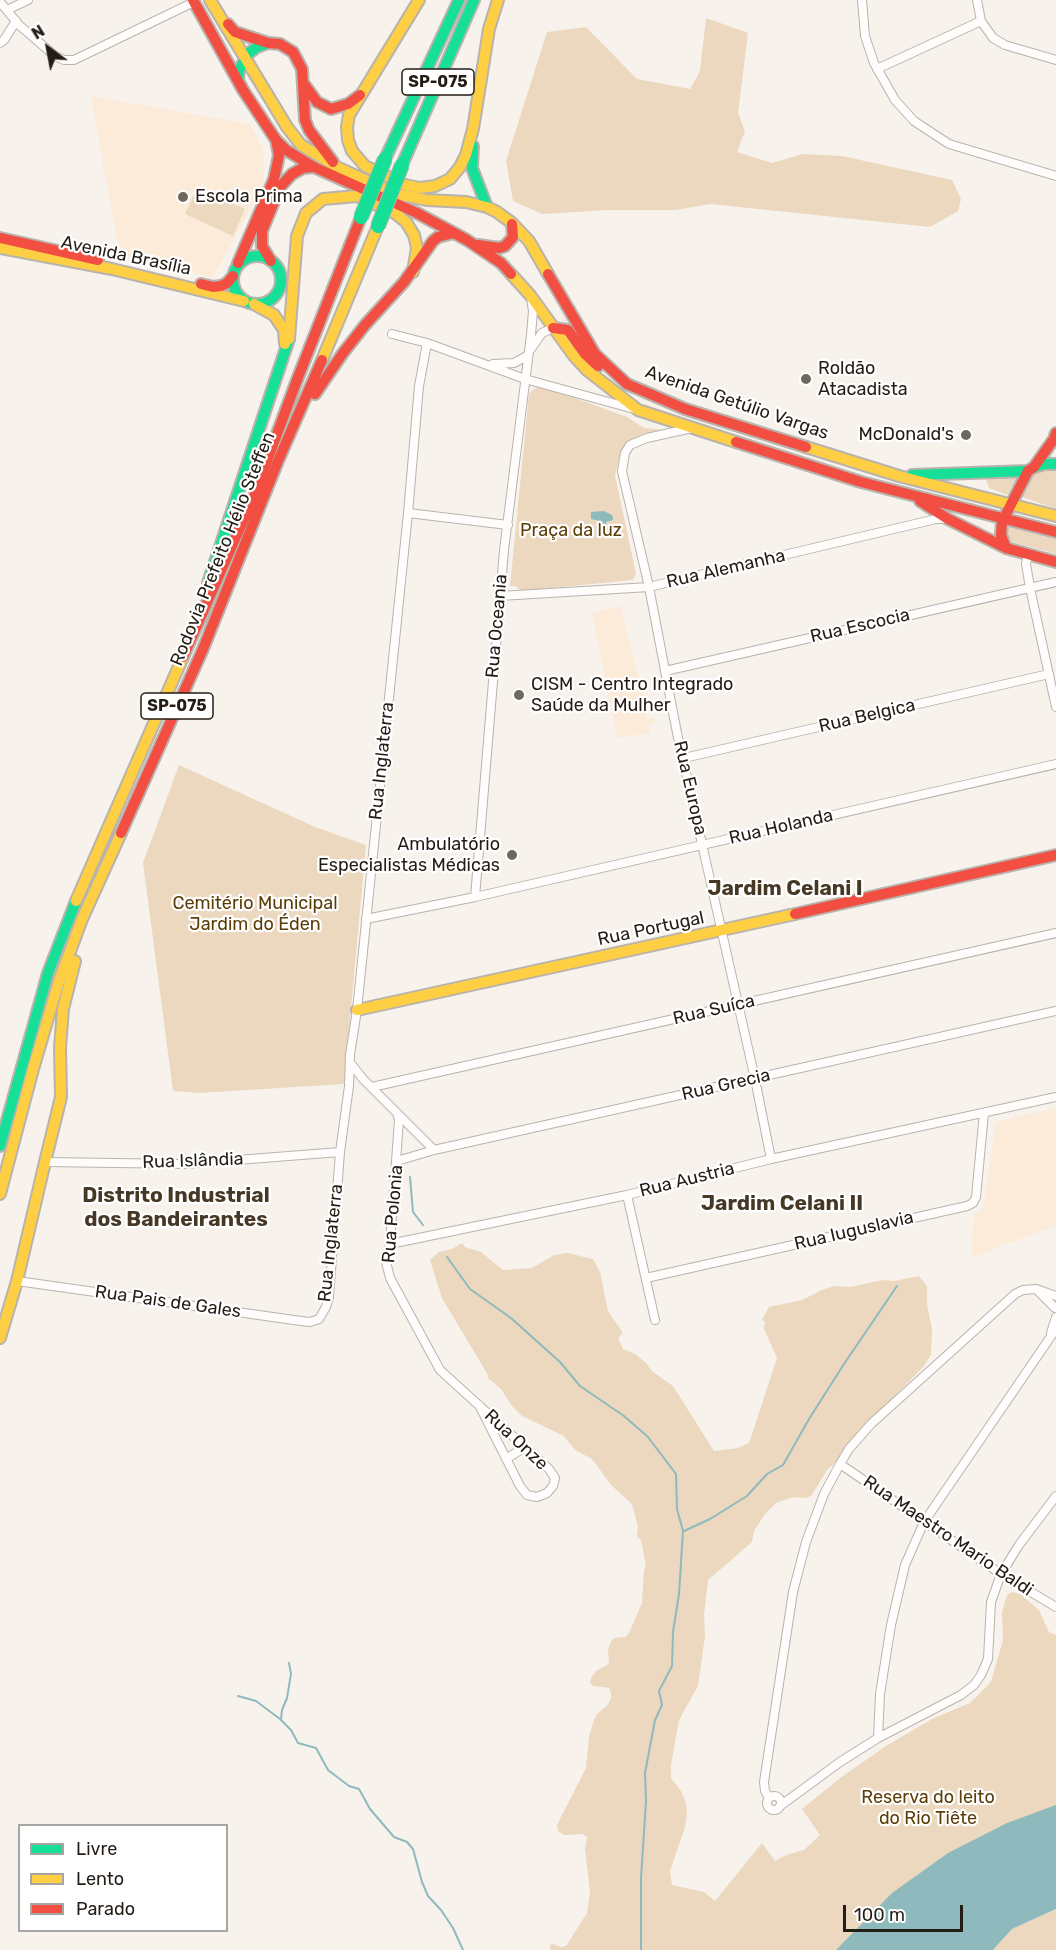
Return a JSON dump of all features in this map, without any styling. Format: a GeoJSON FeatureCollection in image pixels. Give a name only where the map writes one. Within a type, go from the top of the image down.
{"type":"FeatureCollection","features":[{"type":"Feature","properties":{"kind":"main road"},"geometry":{"type":"LineString","coordinates":[[210,0],[286,128],[307,150],[337,167],[396,194],[427,200],[466,202],[487,207]]}},
{"type":"Feature","properties":{"kind":"main road"},"geometry":{"type":"LineString","coordinates":[[419,0],[349,115],[348,140],[352,151],[365,166],[413,187],[435,186],[450,179],[456,174],[466,155],[473,129],[489,29],[498,0]]}},
{"type":"Feature","properties":{"kind":"main road","name":"Rodovia Prefeito Hélio Steffen"},"geometry":{"type":"LineString","coordinates":[[0,1146],[52,964],[80,890],[254,496],[297,380],[385,159],[459,0]]}},
{"type":"Feature","properties":{"kind":"main road","name":"Rodovia Prefeito Hélio Steffen"},"geometry":{"type":"LineString","coordinates":[[0,1194],[56,992],[82,919],[203,649],[278,461],[474,0]]}},
{"type":"Feature","properties":{"kind":"main road"},"geometry":{"type":"LineString","coordinates":[[193,1],[276,140],[279,155],[274,179],[235,272],[233,286],[237,295],[274,315],[280,323],[285,337],[284,359]]}},
{"type":"Feature","properties":{"kind":"main road"},"geometry":{"type":"LineString","coordinates":[[220,15],[235,32],[268,43],[280,44],[293,52],[302,69],[305,120],[309,130],[337,167]]}},
{"type":"Feature","properties":{"kind":"main road"},"geometry":{"type":"LineString","coordinates":[[238,79],[244,58],[257,47],[268,43]]}},
{"type":"Feature","properties":{"kind":"main road"},"geometry":{"type":"LineString","coordinates":[[303,81],[316,102],[331,109],[348,104],[360,94]]}},
{"type":"Feature","properties":{"kind":"main road"},"geometry":{"type":"LineString","coordinates":[[477,105],[472,168],[487,207]]}},
{"type":"Feature","properties":{"kind":"main road","name":"Avenida Getúlio Vargas"},"geometry":{"type":"LineString","coordinates":[[276,140],[292,154],[314,167],[417,213],[501,263],[530,295],[563,343],[587,370],[638,410],[861,482],[1056,532]]}},
{"type":"Feature","properties":{"kind":"main road"},"geometry":{"type":"LineString","coordinates":[[249,303],[262,304],[269,301],[279,290],[280,274],[262,246],[262,231],[280,187],[291,174],[303,168],[314,167]]}},
{"type":"Feature","properties":{"kind":"main road"},"geometry":{"type":"LineString","coordinates":[[181,664],[284,359],[291,330],[297,236],[306,213],[323,199],[357,196],[395,213],[406,222],[414,236],[417,248],[412,272]]}},
{"type":"Feature","properties":{"kind":"main road","name":"Avenida Getúlio Vargas"},"geometry":{"type":"LineString","coordinates":[[487,207],[512,224],[529,241],[584,338],[595,354],[627,384],[685,409],[899,476],[1056,516]]}},
{"type":"Feature","properties":{"kind":"main road"},"geometry":{"type":"LineString","coordinates":[[472,244],[499,248],[505,246],[513,237],[512,224]]}},
{"type":"Feature","properties":{"kind":"main road"},"geometry":{"type":"LineString","coordinates":[[278,461],[320,384],[343,352],[412,272],[433,241],[438,237],[453,233]]}},
{"type":"Feature","properties":{"kind":"main road","name":"Avenida Brasília"},"geometry":{"type":"LineString","coordinates":[[0,238],[213,287],[227,283],[235,272]]}},
{"type":"Feature","properties":{"kind":"main road","name":"Avenida Brasília"},"geometry":{"type":"LineString","coordinates":[[0,248],[112,269],[249,303]]}},
{"type":"Feature","properties":{"kind":"main road"},"geometry":{"type":"LineString","coordinates":[[235,272],[249,258],[256,256],[271,261]]}},
{"type":"Feature","properties":{"kind":"main road"},"geometry":{"type":"LineString","coordinates":[[553,328],[568,330],[585,354],[611,379],[627,384]]}},
{"type":"Feature","properties":{"kind":"main road"},"geometry":{"type":"LineString","coordinates":[[1006,548],[1001,531],[1005,518],[1031,469],[1056,433]]}},
{"type":"Feature","properties":{"kind":"main road"},"geometry":{"type":"LineString","coordinates":[[899,476],[1031,469],[1044,464],[1056,464]]}},
{"type":"Feature","properties":{"kind":"main road"},"geometry":{"type":"LineString","coordinates":[[907,494],[948,519],[1006,548],[1056,562]]}},
{"type":"Feature","properties":{"kind":"main road","name":"Rua Portugal"},"geometry":{"type":"LineString","coordinates":[[357,1010],[722,932],[1056,855]]}},
{"type":"Feature","properties":{"kind":"main road"},"geometry":{"type":"LineString","coordinates":[[0,1338],[17,1281],[61,1097],[60,1048],[63,1009],[81,942],[82,919]]}},
{"type":"Feature","properties":{"kind":"street"},"geometry":{"type":"LineString","coordinates":[[7,10],[28,0]]}},
{"type":"Feature","properties":{"kind":"street"},"geometry":{"type":"LineString","coordinates":[[862,0],[865,36],[876,69],[904,111],[937,137],[950,144],[1056,176]]}},
{"type":"Feature","properties":{"kind":"street"},"geometry":{"type":"LineString","coordinates":[[977,0],[981,21],[988,33],[999,42],[1056,60]]}},
{"type":"Feature","properties":{"kind":"street"},"geometry":{"type":"LineString","coordinates":[[0,2],[16,21],[55,56],[64,60],[74,60],[193,1]]}},
{"type":"Feature","properties":{"kind":"street"},"geometry":{"type":"LineString","coordinates":[[0,43],[16,21]]}},
{"type":"Feature","properties":{"kind":"street"},"geometry":{"type":"LineString","coordinates":[[876,69],[981,21]]}},
{"type":"Feature","properties":{"kind":"street","name":"Rua Oceania"},"geometry":{"type":"LineString","coordinates":[[475,897],[500,596],[514,459],[532,319],[530,295]]}},
{"type":"Feature","properties":{"kind":"street","name":"Rua Oceania"},"geometry":{"type":"LineString","coordinates":[[527,357],[542,333],[553,328]]}},
{"type":"Feature","properties":{"kind":"street","name":"Avenida Getúlio Vargas"},"geometry":{"type":"LineString","coordinates":[[392,334],[427,343],[525,378],[638,410]]}},
{"type":"Feature","properties":{"kind":"street","name":"Rua Inglaterra"},"geometry":{"type":"LineString","coordinates":[[319,1319],[326,1307],[328,1297],[340,1152],[357,1010],[419,387],[427,343]]}},
{"type":"Feature","properties":{"kind":"street"},"geometry":{"type":"LineString","coordinates":[[486,363],[514,363],[527,357]]}},
{"type":"Feature","properties":{"kind":"street","name":"Rua Europa"},"geometry":{"type":"LineString","coordinates":[[692,428],[630,445],[625,453],[622,471],[649,587],[665,671],[771,1159]]}},
{"type":"Feature","properties":{"kind":"street"},"geometry":{"type":"LineString","coordinates":[[408,513],[508,525]]}},
{"type":"Feature","properties":{"kind":"street","name":"Rua Alemanha"},"geometry":{"type":"LineString","coordinates":[[500,596],[649,587],[936,519],[948,519]]}},
{"type":"Feature","properties":{"kind":"street"},"geometry":{"type":"LineString","coordinates":[[1028,555],[1026,564],[1030,588],[1056,707]]}},
{"type":"Feature","properties":{"kind":"street","name":"Rua Escocia"},"geometry":{"type":"LineString","coordinates":[[665,671],[1056,582]]}},
{"type":"Feature","properties":{"kind":"street","name":"Rua Belgica"},"geometry":{"type":"LineString","coordinates":[[684,758],[1049,674]]}},
{"type":"Feature","properties":{"kind":"street","name":"Rua Holanda"},"geometry":{"type":"LineString","coordinates":[[366,919],[475,897],[1056,764]]}},
{"type":"Feature","properties":{"kind":"street","name":"Rua Suíca"},"geometry":{"type":"LineString","coordinates":[[372,1087],[1056,933]]}},
{"type":"Feature","properties":{"kind":"street","name":"Rua Grecia"},"geometry":{"type":"LineString","coordinates":[[397,1161],[434,1150],[1056,1011]]}},
{"type":"Feature","properties":{"kind":"street"},"geometry":{"type":"LineString","coordinates":[[351,1064],[356,1072],[434,1150]]}},
{"type":"Feature","properties":{"kind":"street","name":"Rua Austria"},"geometry":{"type":"LineString","coordinates":[[390,1244],[627,1195],[771,1159],[1056,1097]]}},
{"type":"Feature","properties":{"kind":"street","name":"Rua Polonia"},"geometry":{"type":"LineString","coordinates":[[397,1113],[400,1127],[390,1244],[386,1262],[390,1278],[440,1370]]}},
{"type":"Feature","properties":{"kind":"street","name":"Rua Iuguslavia"},"geometry":{"type":"LineString","coordinates":[[646,1278],[967,1206],[973,1203],[976,1197],[984,1113]]}},
{"type":"Feature","properties":{"kind":"street","name":"Rua Islândia"},"geometry":{"type":"LineString","coordinates":[[45,1162],[186,1164],[340,1152]]}},
{"type":"Feature","properties":{"kind":"street"},"geometry":{"type":"LineString","coordinates":[[627,1195],[655,1320]]}},
{"type":"Feature","properties":{"kind":"street","name":"Rua Pais de Gales"},"geometry":{"type":"LineString","coordinates":[[17,1281],[301,1321],[310,1322],[319,1319]]}},
{"type":"Feature","properties":{"kind":"street"},"geometry":{"type":"LineString","coordinates":[[1056,1296],[1036,1289],[1023,1290],[1015,1294],[871,1424],[849,1449],[840,1464],[824,1494],[806,1542],[793,1592],[764,1782],[769,1798],[767,1804],[769,1808],[775,1810],[840,1762],[878,1738],[961,1695],[974,1685],[988,1659],[991,1602],[1001,1574],[1019,1545],[1056,1496]]}},
{"type":"Feature","properties":{"kind":"street"},"geometry":{"type":"LineString","coordinates":[[1036,1289],[1056,1310],[1049,1337]]}},
{"type":"Feature","properties":{"kind":"street"},"geometry":{"type":"LineString","coordinates":[[878,1738],[880,1694],[891,1625],[905,1565],[924,1522],[1056,1329]]}},
{"type":"Feature","properties":{"kind":"street","name":"Rua Onze"},"geometry":{"type":"LineString","coordinates":[[440,1370],[479,1405],[549,1469],[555,1478],[553,1486],[547,1493],[537,1497],[527,1495],[520,1486],[479,1405]]}},
{"type":"Feature","properties":{"kind":"street"},"geometry":{"type":"LineString","coordinates":[[506,1459],[525,1447]]}},
{"type":"Feature","properties":{"kind":"street","name":"Rua Maestro Mario Baldi"},"geometry":{"type":"LineString","coordinates":[[840,1464],[1001,1574],[1056,1607]]}},
{"type":"Feature","properties":{"kind":"shaded area","name":"Escola Prima"},"geometry":{"type":"Polygon","coordinates":[[[91,96],[249,124],[264,153],[264,184],[213,277],[120,257],[91,96]]]}},
{"type":"Feature","properties":{"kind":"shaded area"},"geometry":{"type":"Polygon","coordinates":[[[620,606],[644,697],[642,699],[647,719],[654,717],[655,724],[649,725],[650,733],[617,738],[592,613],[620,606]]]}},
{"type":"Feature","properties":{"kind":"shaded area"},"geometry":{"type":"Polygon","coordinates":[[[1056,1108],[1056,1225],[971,1258],[974,1215],[983,1208],[996,1122],[1056,1108]]]}},
{"type":"Feature","properties":{"kind":"green space"},"geometry":{"type":"Polygon","coordinates":[[[706,18],[748,33],[738,113],[745,131],[737,152],[772,163],[803,154],[842,156],[952,180],[961,199],[958,211],[930,227],[710,204],[676,210],[610,210],[542,214],[513,201],[506,161],[547,32],[586,27],[637,79],[690,89],[700,71],[706,18]]]}},
{"type":"Feature","properties":{"kind":"green space"},"geometry":{"type":"Polygon","coordinates":[[[197,188],[245,209],[233,236],[185,214],[197,188]]]}},
{"type":"Feature","properties":{"kind":"green space","name":"Praça da luz"},"geometry":{"type":"Polygon","coordinates":[[[540,387],[627,417],[644,428],[665,430],[644,434],[625,446],[615,475],[636,574],[633,580],[521,591],[516,586],[510,586],[529,394],[540,387]]]}},
{"type":"Feature","properties":{"kind":"green space"},"geometry":{"type":"Polygon","coordinates":[[[1039,469],[1056,469],[1056,509],[1022,497],[1030,477],[1039,469]]]}},
{"type":"Feature","properties":{"kind":"green space"},"geometry":{"type":"Polygon","coordinates":[[[1015,475],[1017,478],[1007,495],[989,488],[985,477],[1015,475]]]}},
{"type":"Feature","properties":{"kind":"green space"},"geometry":{"type":"Polygon","coordinates":[[[1005,526],[1056,539],[1056,554],[1009,541],[1005,526]]]}},
{"type":"Feature","properties":{"kind":"green space","name":"Cemitério Municipal Jardim do Éden"},"geometry":{"type":"Polygon","coordinates":[[[179,765],[315,827],[366,845],[344,1084],[199,1093],[173,1091],[143,863],[179,765]]]}},
{"type":"Feature","properties":{"kind":"green space","name":"Reserva do leito do Rio Tiête"},"geometry":{"type":"Polygon","coordinates":[[[462,1243],[465,1247],[481,1252],[503,1270],[532,1268],[554,1255],[567,1253],[593,1259],[600,1272],[608,1311],[623,1333],[618,1338],[623,1349],[635,1354],[653,1372],[673,1386],[714,1451],[738,1448],[749,1443],[777,1358],[764,1329],[765,1322],[762,1320],[769,1307],[802,1300],[834,1286],[851,1287],[882,1280],[894,1281],[919,1276],[927,1286],[927,1304],[932,1329],[931,1355],[923,1367],[876,1416],[847,1452],[827,1470],[812,1495],[807,1498],[793,1497],[776,1503],[765,1514],[754,1531],[752,1542],[708,1580],[704,1614],[705,1636],[698,1686],[679,1720],[671,1765],[671,1778],[681,1791],[686,1803],[687,1815],[670,1871],[672,1885],[704,1892],[715,1901],[762,1843],[775,1861],[804,1850],[820,1835],[802,1809],[840,1778],[886,1746],[932,1719],[970,1703],[991,1682],[1003,1640],[1002,1612],[1007,1595],[1012,1592],[1020,1594],[1039,1610],[1049,1632],[1056,1635],[1056,1819],[846,1950],[550,1950],[551,1943],[561,1947],[566,1946],[587,1913],[590,1892],[585,1849],[587,1837],[583,1834],[564,1835],[558,1831],[557,1825],[586,1768],[589,1736],[594,1720],[611,1698],[609,1688],[593,1686],[590,1683],[591,1678],[596,1671],[609,1664],[608,1649],[611,1641],[625,1637],[629,1633],[642,1603],[646,1566],[641,1540],[637,1536],[638,1527],[632,1504],[611,1485],[592,1459],[575,1450],[564,1436],[522,1416],[512,1406],[501,1389],[488,1378],[442,1298],[430,1260],[439,1252],[452,1249],[462,1243]]]}},
{"type":"Feature","properties":{"kind":"green space"},"geometry":{"type":"Polygon","coordinates":[[[1056,1909],[1056,1950],[993,1950],[1012,1929],[1056,1909]]]}},
{"type":"Feature","properties":{"kind":"water"},"geometry":{"type":"Polygon","coordinates":[[[604,511],[613,518],[606,522],[607,526],[611,525],[615,528],[616,532],[610,535],[597,531],[596,527],[602,524],[600,521],[591,519],[591,512],[604,511]]]}},
{"type":"Feature","properties":{"kind":"water"},"geometry":{"type":"Polygon","coordinates":[[[1056,1805],[1056,1909],[1012,1929],[993,1950],[836,1950],[892,1893],[948,1853],[1007,1823],[1056,1805]]]}},
{"type":"Feature","properties":{"kind":"waterway"},"geometry":{"type":"LineString","coordinates":[[410,1177],[413,1212],[423,1225]]}},
{"type":"Feature","properties":{"kind":"waterway"},"geometry":{"type":"LineString","coordinates":[[447,1257],[470,1289],[511,1318],[560,1362],[580,1386],[624,1416],[648,1437],[676,1474],[677,1509],[683,1531],[679,1594],[673,1632],[672,1666],[659,1691],[662,1705],[655,1720],[645,1773],[641,1950]]}},
{"type":"Feature","properties":{"kind":"waterway"},"geometry":{"type":"LineString","coordinates":[[684,1531],[710,1519],[747,1496],[767,1474],[783,1465],[844,1364],[897,1286]]}},
{"type":"Feature","properties":{"kind":"waterway"},"geometry":{"type":"LineString","coordinates":[[289,1663],[291,1674],[281,1720],[291,1730],[298,1743],[316,1748],[328,1770],[349,1786],[359,1789],[370,1809],[394,1837],[407,1842],[413,1849],[428,1896],[453,1928],[463,1950]]}},
{"type":"Feature","properties":{"kind":"waterway"},"geometry":{"type":"LineString","coordinates":[[238,1696],[256,1701],[280,1719]]}},
{"type":"Feature","properties":{"kind":"traffic: fast"},"geometry":{"type":"LineString","coordinates":[[385,159],[459,0]]}},
{"type":"Feature","properties":{"kind":"traffic: fast"},"geometry":{"type":"LineString","coordinates":[[402,165],[474,0]]}},
{"type":"Feature","properties":{"kind":"traffic: fast"},"geometry":{"type":"LineString","coordinates":[[238,79],[239,70],[249,53],[268,43]]}},
{"type":"Feature","properties":{"kind":"traffic: fast"},"geometry":{"type":"LineString","coordinates":[[473,146],[472,168],[487,207]]}},
{"type":"Feature","properties":{"kind":"traffic: fast"},"geometry":{"type":"LineString","coordinates":[[361,217],[385,159]]}},
{"type":"Feature","properties":{"kind":"traffic: fast"},"geometry":{"type":"LineString","coordinates":[[378,226],[402,165]]}},
{"type":"Feature","properties":{"kind":"traffic: fast"},"geometry":{"type":"LineString","coordinates":[[252,256],[262,256],[274,263],[281,275],[281,280],[281,285],[274,297],[262,304],[252,304],[237,293],[233,285],[233,275],[244,260],[252,256]]}},
{"type":"Feature","properties":{"kind":"traffic: fast"},"geometry":{"type":"LineString","coordinates":[[208,583],[289,339]]}},
{"type":"Feature","properties":{"kind":"traffic: fast"},"geometry":{"type":"LineString","coordinates":[[1034,467],[1056,464]]}},
{"type":"Feature","properties":{"kind":"traffic: fast"},"geometry":{"type":"LineString","coordinates":[[912,475],[1028,471]]}},
{"type":"Feature","properties":{"kind":"traffic: fast"},"geometry":{"type":"LineString","coordinates":[[0,1146],[48,973],[76,901]]}},
{"type":"Feature","properties":{"kind":"traffic: slow"},"geometry":{"type":"LineString","coordinates":[[210,0],[287,127],[301,145],[337,167],[396,194],[427,200],[466,202],[497,212],[512,223],[529,241],[548,274]]}},
{"type":"Feature","properties":{"kind":"traffic: slow"},"geometry":{"type":"LineString","coordinates":[[419,0],[349,115],[347,127],[352,151],[365,166],[405,185],[420,188],[435,186],[450,179],[466,155],[473,129],[489,29],[498,0]]}},
{"type":"Feature","properties":{"kind":"traffic: slow"},"geometry":{"type":"LineString","coordinates":[[289,339],[297,236],[306,213],[323,199],[357,196],[395,213],[406,222],[414,235],[417,248],[413,272]]}},
{"type":"Feature","properties":{"kind":"traffic: slow"},"geometry":{"type":"LineString","coordinates":[[322,360],[378,226]]}},
{"type":"Feature","properties":{"kind":"traffic: slow"},"geometry":{"type":"LineString","coordinates":[[0,248],[112,269],[244,301]]}},
{"type":"Feature","properties":{"kind":"traffic: slow"},"geometry":{"type":"LineString","coordinates":[[511,274],[530,295],[574,356],[587,370],[638,410],[736,442]]}},
{"type":"Feature","properties":{"kind":"traffic: slow"},"geometry":{"type":"LineString","coordinates":[[254,304],[274,315],[284,330],[285,344]]}},
{"type":"Feature","properties":{"kind":"traffic: slow"},"geometry":{"type":"LineString","coordinates":[[806,447],[899,476],[1056,516]]}},
{"type":"Feature","properties":{"kind":"traffic: slow"},"geometry":{"type":"LineString","coordinates":[[76,901],[183,657]]}},
{"type":"Feature","properties":{"kind":"traffic: slow"},"geometry":{"type":"LineString","coordinates":[[0,1194],[59,981],[82,919],[121,833]]}},
{"type":"Feature","properties":{"kind":"traffic: slow"},"geometry":{"type":"LineString","coordinates":[[357,1010],[795,914]]}},
{"type":"Feature","properties":{"kind":"traffic: slow"},"geometry":{"type":"LineString","coordinates":[[45,1162],[61,1097],[60,1048],[63,1009],[75,961]]}},
{"type":"Feature","properties":{"kind":"traffic: slow"},"geometry":{"type":"LineString","coordinates":[[0,1338],[17,1281],[45,1162]]}},
{"type":"Feature","properties":{"kind":"traffic: jam"},"geometry":{"type":"LineString","coordinates":[[193,0],[243,90],[276,140],[286,150],[314,167],[417,213],[467,240],[501,263],[511,274]]}},
{"type":"Feature","properties":{"kind":"traffic: jam"},"geometry":{"type":"LineString","coordinates":[[228,24],[235,32],[268,43],[280,44],[293,52],[302,69],[305,120],[309,130],[333,162]]}},
{"type":"Feature","properties":{"kind":"traffic: jam"},"geometry":{"type":"LineString","coordinates":[[304,84],[317,102],[331,109],[348,104],[360,95]]}},
{"type":"Feature","properties":{"kind":"traffic: jam"},"geometry":{"type":"LineString","coordinates":[[238,263],[274,179],[279,155],[276,140]]}},
{"type":"Feature","properties":{"kind":"traffic: jam"},"geometry":{"type":"LineString","coordinates":[[271,261],[262,246],[262,231],[280,187],[292,174],[303,168],[314,167]]}},
{"type":"Feature","properties":{"kind":"traffic: jam"},"geometry":{"type":"LineString","coordinates":[[183,657],[254,496],[361,217]]}},
{"type":"Feature","properties":{"kind":"traffic: jam"},"geometry":{"type":"LineString","coordinates":[[478,245],[499,248],[505,246],[513,237],[512,224]]}},
{"type":"Feature","properties":{"kind":"traffic: jam"},"geometry":{"type":"LineString","coordinates":[[315,394],[343,353],[404,282],[433,241],[438,237],[453,233]]}},
{"type":"Feature","properties":{"kind":"traffic: jam"},"geometry":{"type":"LineString","coordinates":[[0,238],[98,260]]}},
{"type":"Feature","properties":{"kind":"traffic: jam"},"geometry":{"type":"LineString","coordinates":[[548,274],[595,354],[627,384],[685,409],[806,447]]}},
{"type":"Feature","properties":{"kind":"traffic: jam"},"geometry":{"type":"LineString","coordinates":[[201,284],[221,286],[233,276]]}},
{"type":"Feature","properties":{"kind":"traffic: jam"},"geometry":{"type":"LineString","coordinates":[[553,328],[568,330],[585,354],[598,366]]}},
{"type":"Feature","properties":{"kind":"traffic: jam"},"geometry":{"type":"LineString","coordinates":[[121,833],[203,649],[278,461],[322,360]]}},
{"type":"Feature","properties":{"kind":"traffic: jam"},"geometry":{"type":"LineString","coordinates":[[1006,548],[1001,535],[1002,522],[1028,471],[1034,467],[1056,433]]}},
{"type":"Feature","properties":{"kind":"traffic: jam"},"geometry":{"type":"LineString","coordinates":[[736,442],[861,482],[1056,532]]}},
{"type":"Feature","properties":{"kind":"traffic: jam"},"geometry":{"type":"LineString","coordinates":[[920,501],[948,519],[1006,548],[1056,562]]}},
{"type":"Feature","properties":{"kind":"traffic: jam"},"geometry":{"type":"LineString","coordinates":[[795,914],[1056,855]]}},
{"type":"Feature","properties":{"kind":"place","name":"Escola Prima"},"geometry":{"type":"Point","coordinates":[183,197]}},
{"type":"Feature","properties":{"kind":"place","name":"Roldão Atacadista"},"geometry":{"type":"Point","coordinates":[806,379]}},
{"type":"Feature","properties":{"kind":"place","name":"McDonald's"},"geometry":{"type":"Point","coordinates":[966,435]}},
{"type":"Feature","properties":{"kind":"place","name":"CISM - Centro Integrado Saúde da Mulher"},"geometry":{"type":"Point","coordinates":[519,695]}},
{"type":"Feature","properties":{"kind":"place","name":"Ambulatório Especialistas Médicas"},"geometry":{"type":"Point","coordinates":[512,855]}},
{"type":"Feature","properties":{"kind":"district","name":"Jardim Celani I"},"geometry":{"type":"Point","coordinates":[785,889]}},
{"type":"Feature","properties":{"kind":"district","name":"Jardim Celani II"},"geometry":{"type":"Point","coordinates":[782,1204]}},
{"type":"Feature","properties":{"kind":"district","name":"Distrito Industrial dos Bandeirantes"},"geometry":{"type":"Point","coordinates":[176,1208]}}]}
